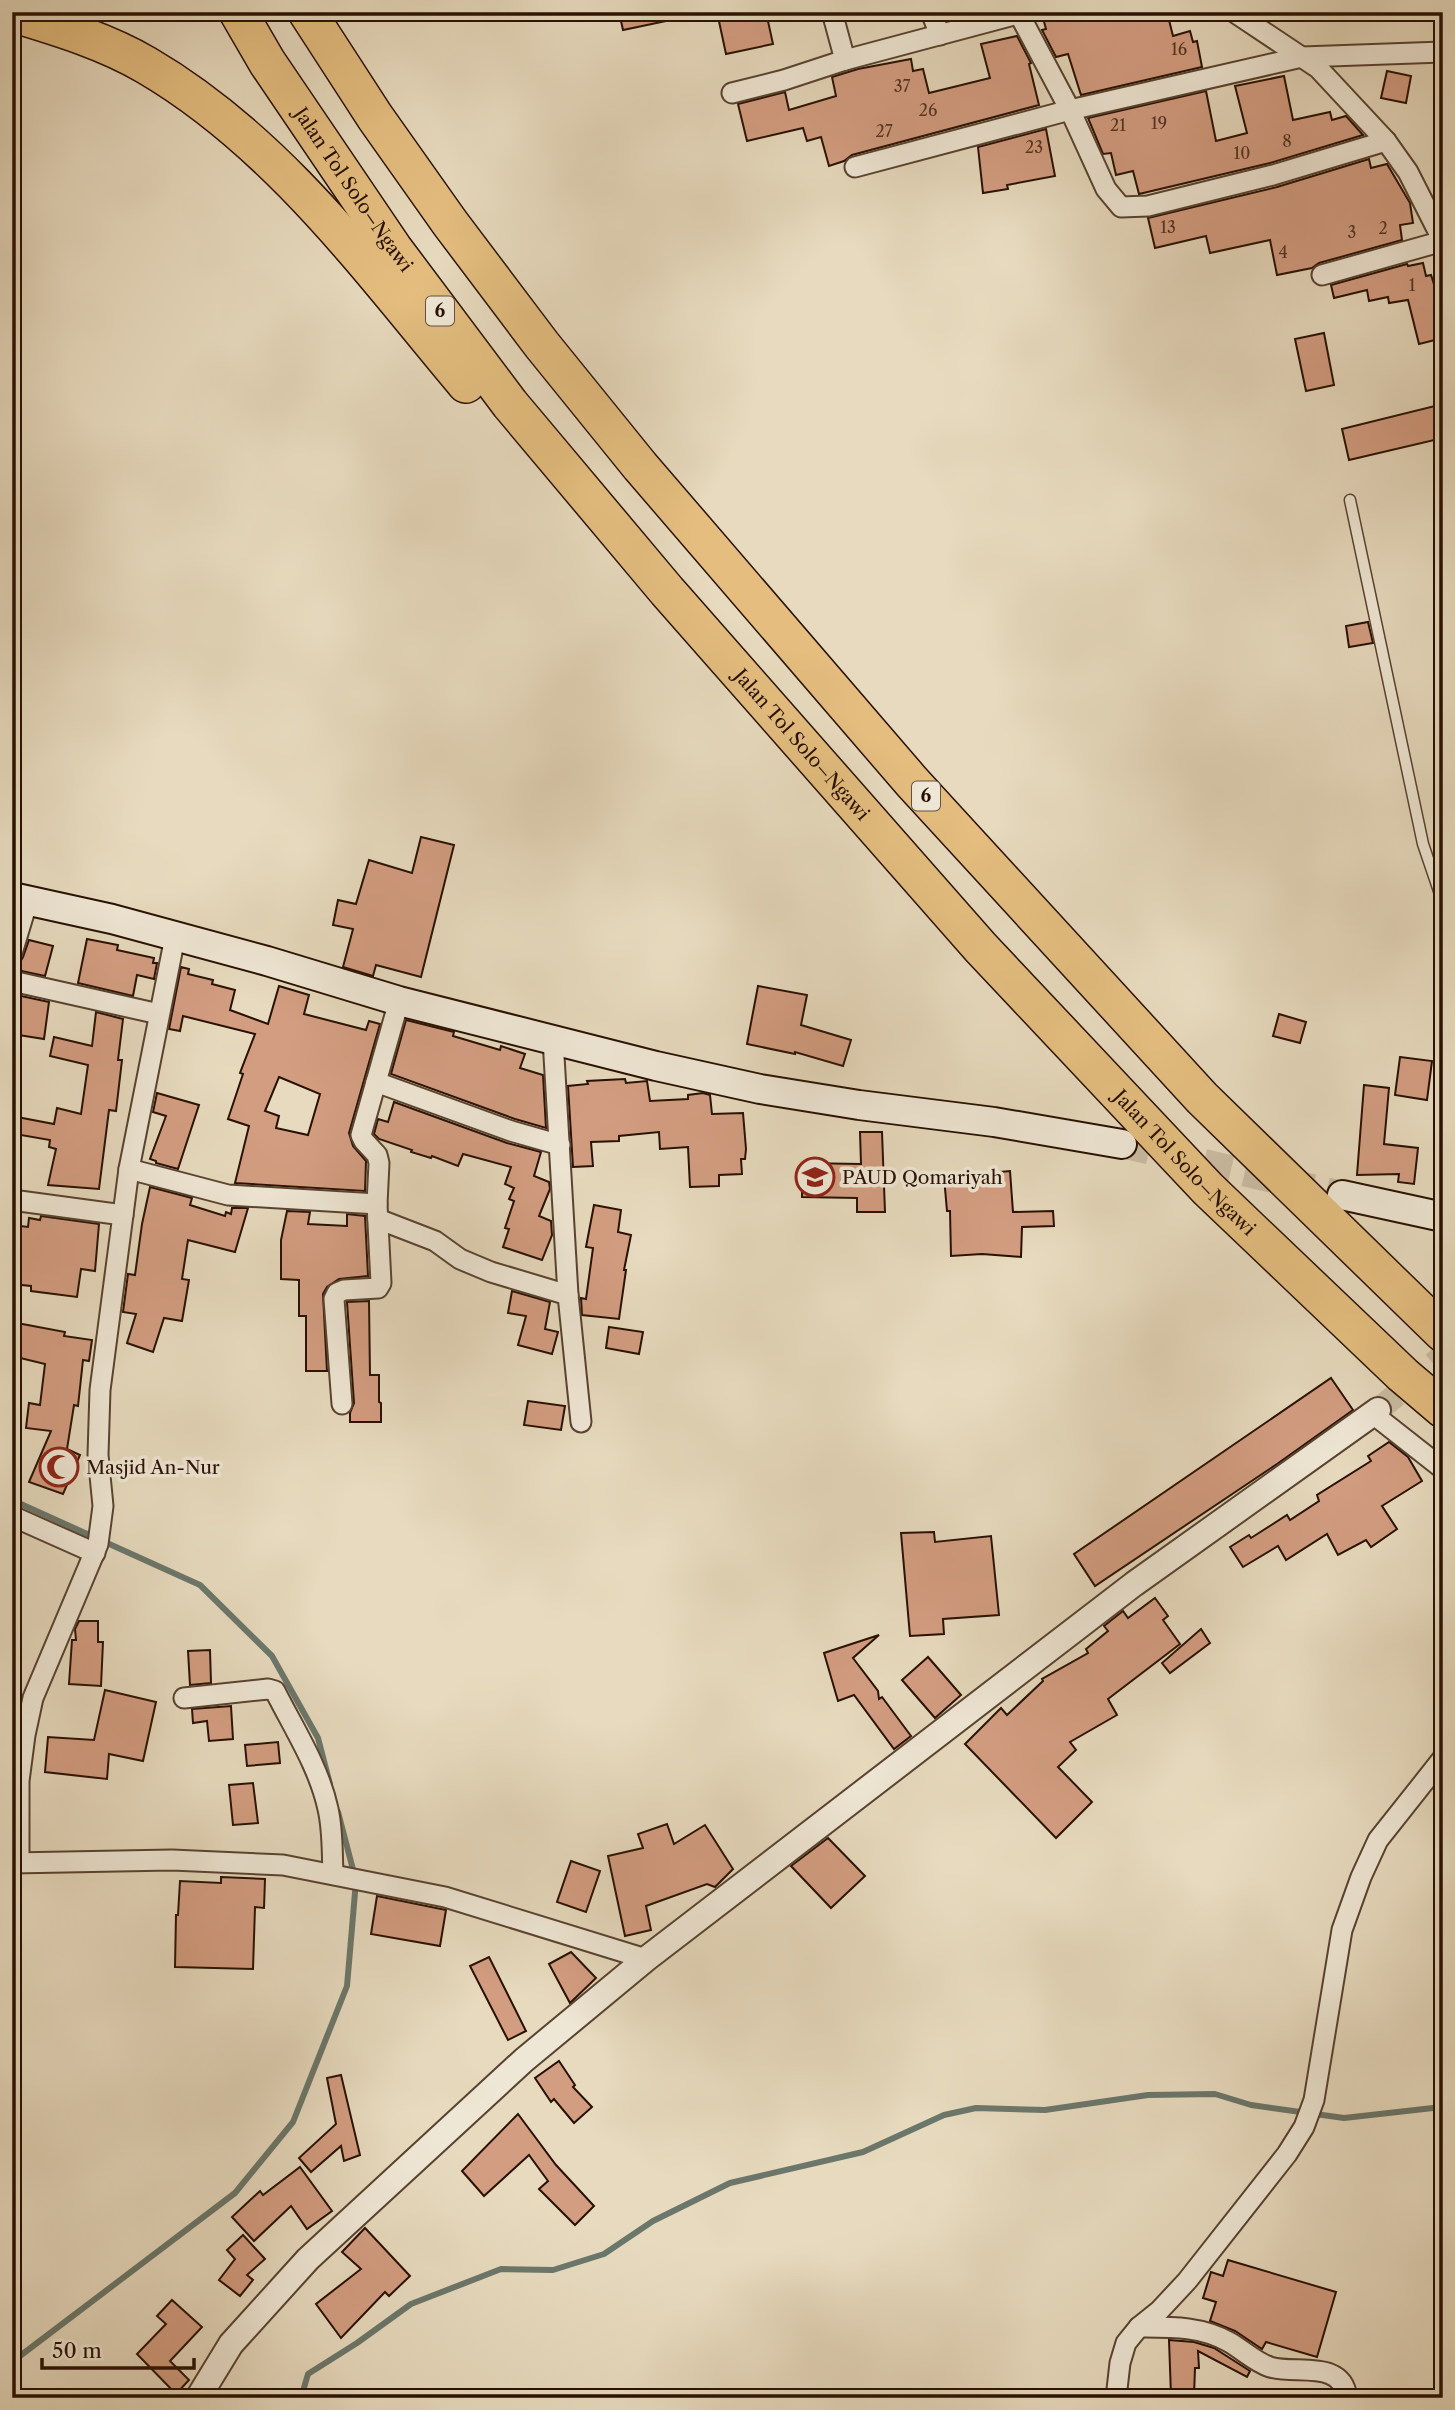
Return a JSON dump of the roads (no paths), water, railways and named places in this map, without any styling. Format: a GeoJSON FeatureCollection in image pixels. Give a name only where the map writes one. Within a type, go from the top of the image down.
{"type":"FeatureCollection","features":[{"type":"Feature","properties":{"kind":"highway","name":"Jalan Tol Solo–Ngawi"},"geometry":{"type":"LineString","coordinates":[[238,12],[267,62],[393,248],[510,404],[667,591],[981,948],[1208,1189],[1403,1375],[1443,1409]]}},
{"type":"Feature","properties":{"kind":"highway","name":"6"},"geometry":{"type":"LineString","coordinates":[[307,12],[375,117],[450,223],[542,345],[640,466],[912,782],[1202,1098],[1443,1333]]}},
{"type":"Feature","properties":{"kind":"highway"},"geometry":{"type":"LineString","coordinates":[[331,12],[450,223]]}},
{"type":"Feature","properties":{"kind":"highway"},"geometry":{"type":"LineString","coordinates":[[12,13],[81,35],[145,65],[204,103],[257,146],[329,221],[475,394],[667,591]]}},
{"type":"Feature","properties":{"kind":"main road"},"geometry":{"type":"LineString","coordinates":[[20,898],[112,919],[399,1000],[656,1066],[760,1089],[994,1122],[1122,1144]]}},
{"type":"Feature","properties":{"kind":"main road"},"geometry":{"type":"LineString","coordinates":[[1342,1195],[1443,1217]]}},
{"type":"Feature","properties":{"kind":"street"},"geometry":{"type":"LineString","coordinates":[[832,12],[845,60]]}},
{"type":"Feature","properties":{"kind":"street"},"geometry":{"type":"LineString","coordinates":[[931,12],[940,35]]}},
{"type":"Feature","properties":{"kind":"street"},"geometry":{"type":"LineString","coordinates":[[1234,12],[1318,68],[1386,141],[1408,172],[1443,241],[1322,275]]}},
{"type":"Feature","properties":{"kind":"street"},"geometry":{"type":"LineString","coordinates":[[733,93],[1022,13],[1106,189],[1116,203],[1128,209],[1273,175],[1386,141]]}},
{"type":"Feature","properties":{"kind":"street"},"geometry":{"type":"LineString","coordinates":[[855,167],[1070,110],[1302,57],[1443,52]]}},
{"type":"Feature","properties":{"kind":"street"},"geometry":{"type":"LineString","coordinates":[[12,953],[20,898]]}},
{"type":"Feature","properties":{"kind":"street"},"geometry":{"type":"LineString","coordinates":[[175,937],[129,1169],[123,1215],[97,1422],[103,1506],[96,1549],[33,1698],[19,1781],[15,1863],[172,1860],[283,1865],[444,1897],[646,1959]]}},
{"type":"Feature","properties":{"kind":"street"},"geometry":{"type":"LineString","coordinates":[[12,981],[159,1014]]}},
{"type":"Feature","properties":{"kind":"street"},"geometry":{"type":"LineString","coordinates":[[342,1404],[334,1299],[337,1293],[344,1290],[378,1288],[381,1283],[379,1163],[377,1155],[361,1135],[399,1000]]}},
{"type":"Feature","properties":{"kind":"street"},"geometry":{"type":"LineString","coordinates":[[554,1039],[568,1295],[581,1422]]}},
{"type":"Feature","properties":{"kind":"street"},"geometry":{"type":"LineString","coordinates":[[376,1082],[511,1131],[560,1145]]}},
{"type":"Feature","properties":{"kind":"street"},"geometry":{"type":"LineString","coordinates":[[129,1169],[228,1195],[378,1211],[435,1241],[460,1259],[491,1272],[568,1295]]}},
{"type":"Feature","properties":{"kind":"street"},"geometry":{"type":"LineString","coordinates":[[12,1200],[123,1215]]}},
{"type":"Feature","properties":{"kind":"street"},"geometry":{"type":"LineString","coordinates":[[198,2398],[231,2344],[307,2259],[514,2068],[646,1959],[1134,1584],[1375,1412],[1443,1469]]}},
{"type":"Feature","properties":{"kind":"street"},"geometry":{"type":"LineString","coordinates":[[12,1516],[96,1549]]}},
{"type":"Feature","properties":{"kind":"street"},"geometry":{"type":"LineString","coordinates":[[184,1698],[268,1689],[275,1691],[313,1766],[323,1792],[336,1875]]}},
{"type":"Feature","properties":{"kind":"street"},"geometry":{"type":"LineString","coordinates":[[1116,2398],[1120,2363],[1126,2343],[1187,2281],[1287,2154],[1304,2127],[1314,2100],[1342,1930],[1361,1877],[1378,1840],[1443,1758]]}},
{"type":"Feature","properties":{"kind":"street"},"geometry":{"type":"LineString","coordinates":[[1139,2327],[1200,2330],[1224,2339],[1268,2366],[1332,2374],[1341,2381],[1347,2398]]}},
{"type":"Feature","properties":{"kind":"lane"},"geometry":{"type":"LineString","coordinates":[[1350,500],[1423,844],[1443,902]]}},
{"type":"Feature","properties":{"kind":"waterway"},"geometry":{"type":"LineString","coordinates":[[12,1500],[200,1585],[272,1656],[318,1738],[330,1784]]}},
{"type":"Feature","properties":{"kind":"waterway"},"geometry":{"type":"LineString","coordinates":[[12,2362],[235,2193],[293,2122],[347,1986],[356,1881],[338,1812]]}},
{"type":"Feature","properties":{"kind":"waterway"},"geometry":{"type":"LineString","coordinates":[[301,2398],[308,2374],[411,2304],[501,2269],[553,2270],[604,2254],[653,2221],[730,2183],[863,2152],[944,2115],[976,2108],[1045,2110],[1148,2095],[1215,2094],[1251,2105],[1344,2118],[1433,2108]]}},
{"type":"Feature","properties":{"kind":"tunnel"},"geometry":{"type":"LineString","coordinates":[[1122,1144],[1342,1195]]}},
{"type":"Feature","properties":{"kind":"tunnel"},"geometry":{"type":"LineString","coordinates":[[1378,1410],[1443,1356]]}},
{"type":"Feature","properties":{"kind":"place","name":"PAUD Qomariyah"},"geometry":{"type":"Point","coordinates":[815,1177]}},
{"type":"Feature","properties":{"kind":"place","name":"Masjid An-Nur"},"geometry":{"type":"Point","coordinates":[59,1467]}}]}
